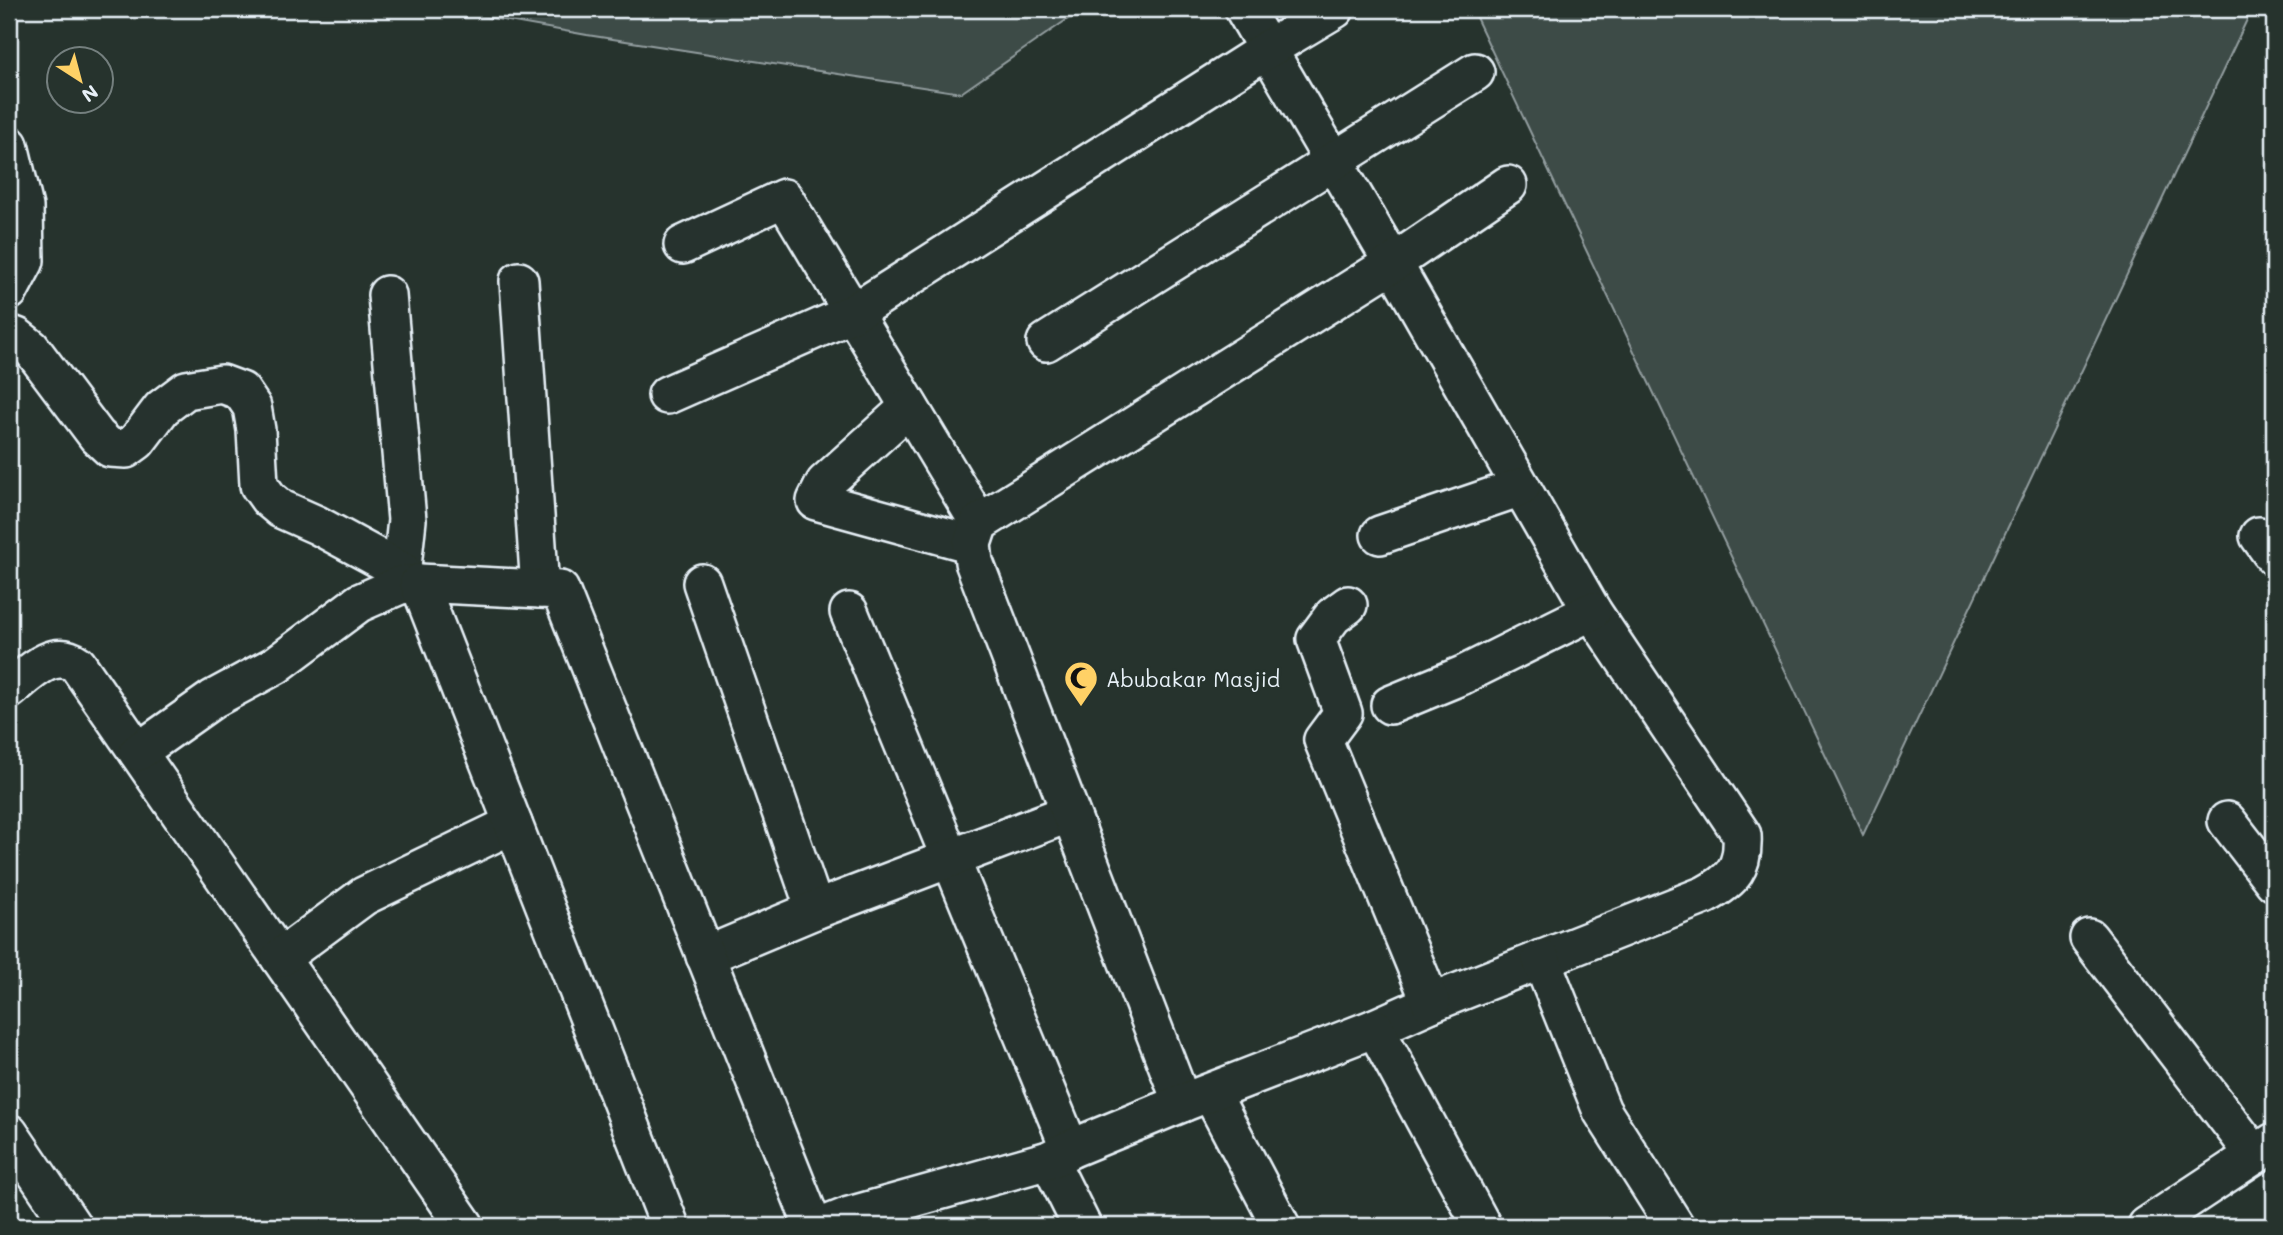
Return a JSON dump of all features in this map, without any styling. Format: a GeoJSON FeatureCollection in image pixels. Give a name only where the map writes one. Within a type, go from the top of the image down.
{"type":"FeatureCollection","features":[{"type":"Feature","properties":{"kind":"street"},"geometry":{"type":"LineString","coordinates":[[842,1223],[1060,1154],[1705,895],[1727,883],[1738,867],[1743,851],[1742,835],[1592,611],[1244,9]]}},
{"type":"Feature","properties":{"kind":"street"},"geometry":{"type":"LineString","coordinates":[[667,395],[853,313],[1335,9]]}},
{"type":"Feature","properties":{"kind":"street"},"geometry":{"type":"LineString","coordinates":[[1046,342],[1475,72]]}},
{"type":"Feature","properties":{"kind":"street"},"geometry":{"type":"LineString","coordinates":[[9,145],[24,207],[25,261],[9,291]]}},
{"type":"Feature","properties":{"kind":"street"},"geometry":{"type":"LineString","coordinates":[[909,407],[825,483],[816,501],[975,533],[1393,263],[1508,185]]}},
{"type":"Feature","properties":{"kind":"street"},"geometry":{"type":"LineString","coordinates":[[683,245],[785,198],[909,407],[975,533],[974,562],[1070,813],[1196,1098],[1281,1226]]}},
{"type":"Feature","properties":{"kind":"street"},"geometry":{"type":"LineString","coordinates":[[519,281],[540,589]]}},
{"type":"Feature","properties":{"kind":"street"},"geometry":{"type":"LineString","coordinates":[[387,295],[407,520],[407,580],[513,824],[670,1226]]}},
{"type":"Feature","properties":{"kind":"street"},"geometry":{"type":"LineString","coordinates":[[9,334],[31,348],[97,436],[110,448],[126,449],[137,441],[162,408],[186,390],[222,384],[241,391],[252,407],[259,485],[281,509],[317,525],[407,580],[560,590],[813,1226]]}},
{"type":"Feature","properties":{"kind":"street"},"geometry":{"type":"LineString","coordinates":[[1380,535],[1521,487]]}},
{"type":"Feature","properties":{"kind":"street"},"geometry":{"type":"LineString","coordinates":[[138,752],[213,698],[276,665],[359,603],[407,580]]}},
{"type":"Feature","properties":{"kind":"street"},"geometry":{"type":"LineString","coordinates":[[702,583],[815,910]]}},
{"type":"Feature","properties":{"kind":"street"},"geometry":{"type":"LineString","coordinates":[[1348,605],[1333,616],[1317,639],[1343,713],[1324,740],[1432,1003]]}},
{"type":"Feature","properties":{"kind":"street"},"geometry":{"type":"LineString","coordinates":[[1390,705],[1463,676],[1592,611]]}},
{"type":"Feature","properties":{"kind":"street"},"geometry":{"type":"LineString","coordinates":[[849,612],[951,859],[1060,1154],[1082,1226]]}},
{"type":"Feature","properties":{"kind":"street"},"geometry":{"type":"LineString","coordinates":[[9,690],[47,661],[56,658],[70,659],[77,664],[465,1226]]}},
{"type":"Feature","properties":{"kind":"street"},"geometry":{"type":"LineString","coordinates":[[705,956],[815,910],[1070,813]]}},
{"type":"Feature","properties":{"kind":"street"},"geometry":{"type":"LineString","coordinates":[[2227,821],[2274,882]]}},
{"type":"Feature","properties":{"kind":"street"},"geometry":{"type":"LineString","coordinates":[[280,958],[364,895],[513,824]]}},
{"type":"Feature","properties":{"kind":"street"},"geometry":{"type":"LineString","coordinates":[[2090,938],[2265,1148],[2147,1226]]}},
{"type":"Feature","properties":{"kind":"street"},"geometry":{"type":"LineString","coordinates":[[1541,959],[1602,1111],[1675,1226]]}},
{"type":"Feature","properties":{"kind":"street"},"geometry":{"type":"LineString","coordinates":[[1375,1028],[1482,1226]]}},
{"type":"Feature","properties":{"kind":"street"},"geometry":{"type":"LineString","coordinates":[[9,1133],[72,1226]]}},
{"type":"Feature","properties":{"kind":"shaded area"},"geometry":{"type":"Polygon","coordinates":[[[441,9],[1076,9],[1072,16],[961,93],[587,35],[441,9]]]}},
{"type":"Feature","properties":{"kind":"shaded area"},"geometry":{"type":"Polygon","coordinates":[[[1472,9],[2252,9],[1863,835],[1472,9]]]}},
{"type":"Feature","properties":{"kind":"place","name":"Abubakar Masjid"},"geometry":{"type":"Point","coordinates":[1081,708]}}]}
